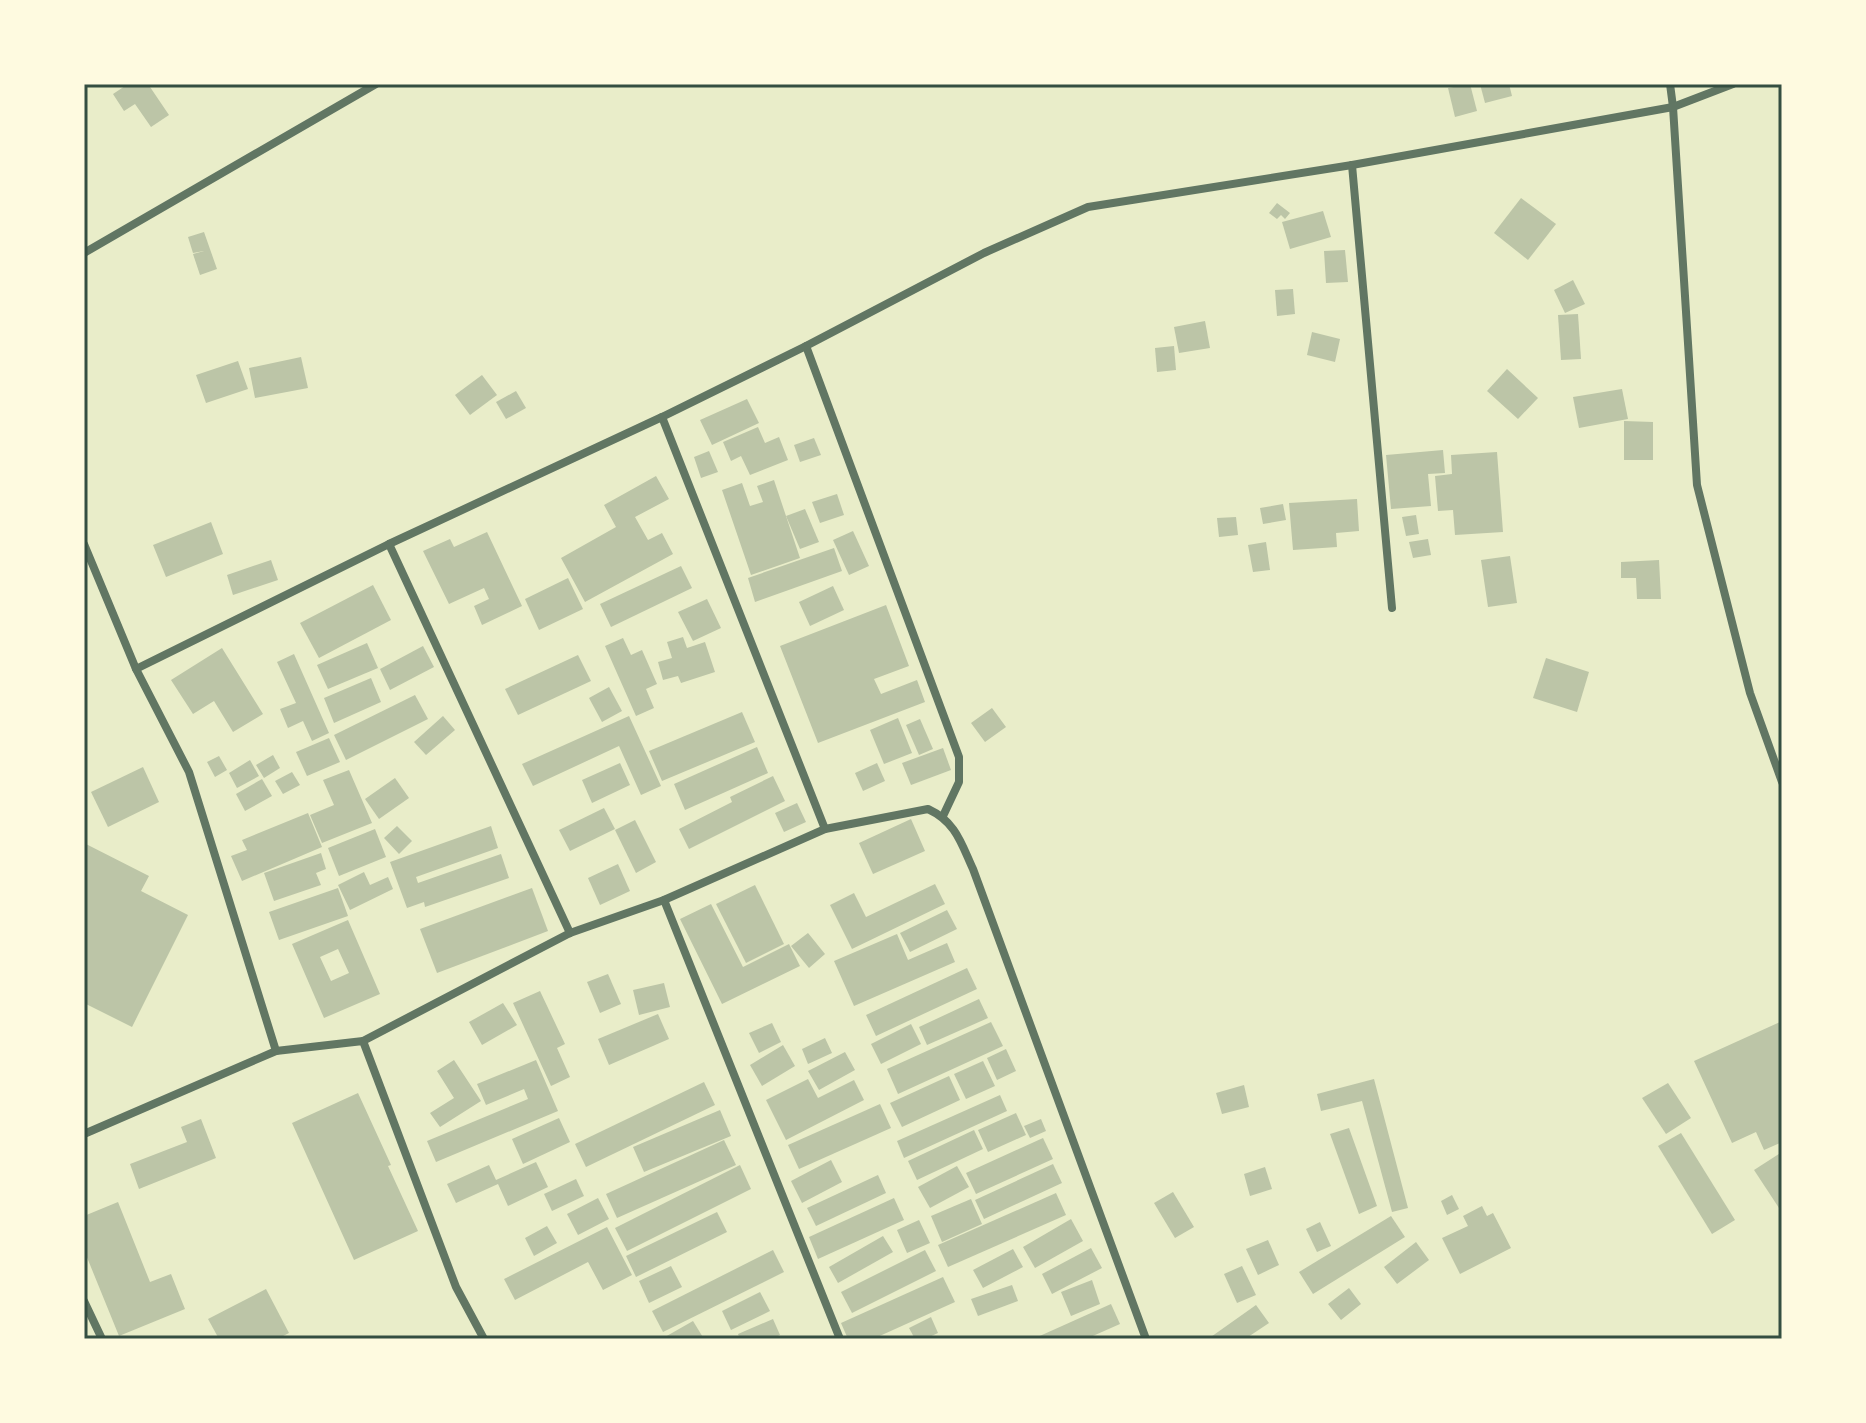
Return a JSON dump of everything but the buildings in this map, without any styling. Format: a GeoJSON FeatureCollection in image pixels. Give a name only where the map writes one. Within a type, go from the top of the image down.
{"type":"FeatureCollection","features":[{"type":"Feature","properties":{"kind":"street"},"geometry":{"type":"LineString","coordinates":[[84,253],[376,84]]}},
{"type":"Feature","properties":{"kind":"street"},"geometry":{"type":"LineString","coordinates":[[1670,84],[1697,485],[1750,693],[1782,782]]}},
{"type":"Feature","properties":{"kind":"street"},"geometry":{"type":"LineString","coordinates":[[136,669],[389,544],[662,417],[984,253],[1088,207],[1352,165],[1673,107],[1733,84]]}},
{"type":"Feature","properties":{"kind":"street"},"geometry":{"type":"LineString","coordinates":[[1352,165],[1392,608]]}},
{"type":"Feature","properties":{"kind":"street"},"geometry":{"type":"LineString","coordinates":[[806,346],[959,757],[959,782],[943,816]]}},
{"type":"Feature","properties":{"kind":"street"},"geometry":{"type":"LineString","coordinates":[[662,417],[825,829]]}},
{"type":"Feature","properties":{"kind":"street"},"geometry":{"type":"LineString","coordinates":[[84,544],[136,669],[189,772],[276,1051]]}},
{"type":"Feature","properties":{"kind":"street"},"geometry":{"type":"LineString","coordinates":[[389,544],[570,933]]}},
{"type":"Feature","properties":{"kind":"street"},"geometry":{"type":"LineString","coordinates":[[84,1134],[276,1051],[363,1041],[570,933],[664,900],[825,829],[928,809],[943,816],[954,829],[973,869],[1146,1339]]}},
{"type":"Feature","properties":{"kind":"street"},"geometry":{"type":"LineString","coordinates":[[664,900],[840,1339]]}},
{"type":"Feature","properties":{"kind":"street"},"geometry":{"type":"LineString","coordinates":[[363,1041],[456,1287],[484,1339]]}},
{"type":"Feature","properties":{"kind":"street"},"geometry":{"type":"LineString","coordinates":[[84,1301],[102,1339]]}}]}
